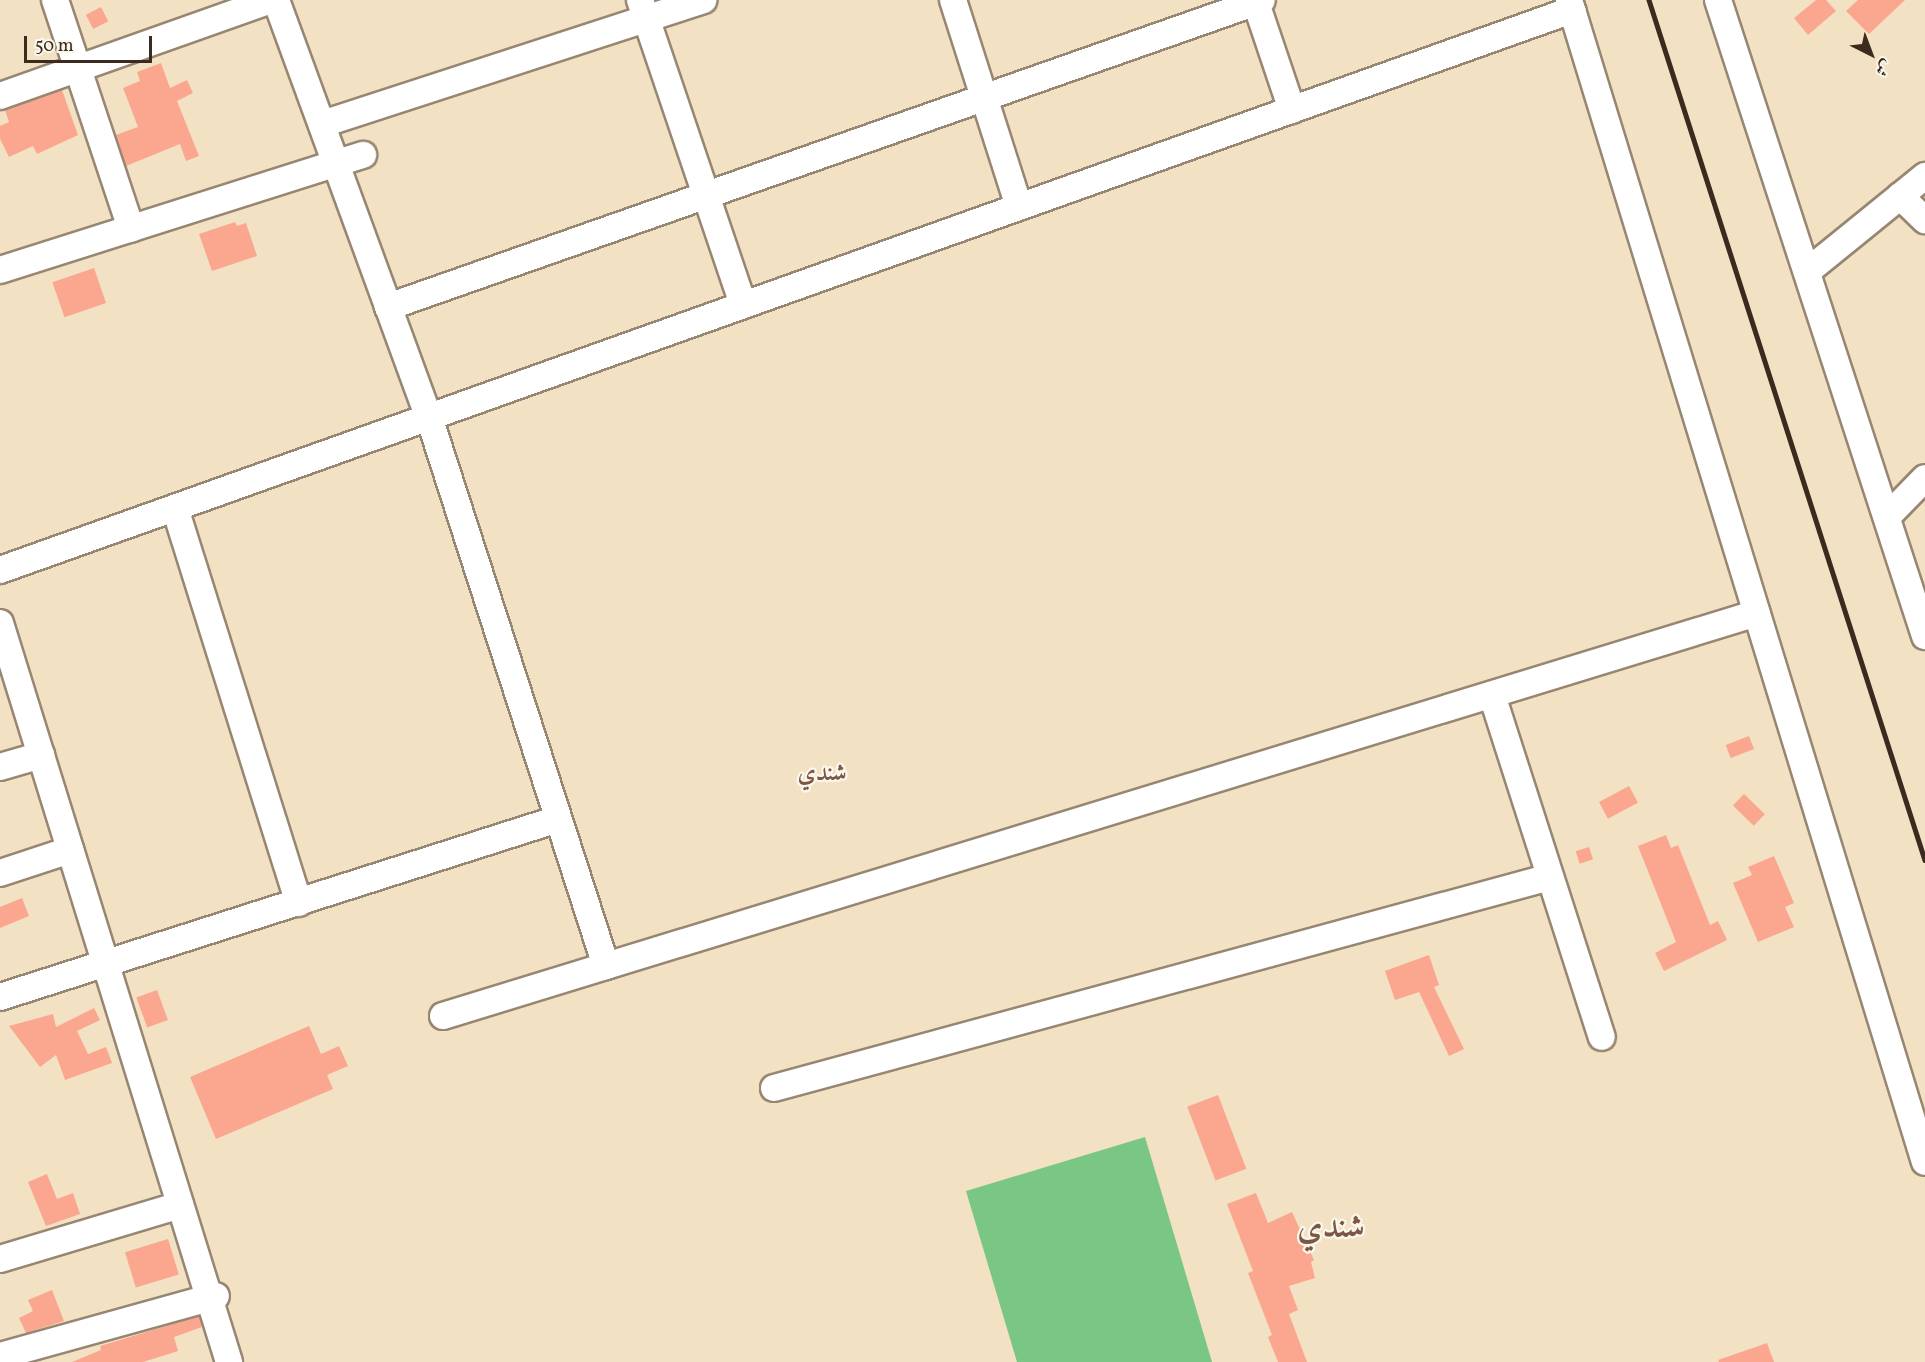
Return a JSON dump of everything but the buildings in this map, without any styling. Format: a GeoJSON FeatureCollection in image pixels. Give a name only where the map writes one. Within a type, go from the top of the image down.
{"type":"FeatureCollection","features":[{"type":"Feature","properties":{"kind":"street"},"geometry":{"type":"LineString","coordinates":[[55,0],[131,229]]}},
{"type":"Feature","properties":{"kind":"street"},"geometry":{"type":"LineString","coordinates":[[0,96],[271,0]]}},
{"type":"Feature","properties":{"kind":"street"},"geometry":{"type":"LineString","coordinates":[[276,0],[429,417],[606,966]]}},
{"type":"Feature","properties":{"kind":"street"},"geometry":{"type":"LineString","coordinates":[[322,124],[643,9],[703,0]]}},
{"type":"Feature","properties":{"kind":"street"},"geometry":{"type":"LineString","coordinates":[[953,0],[1018,207]]}},
{"type":"Feature","properties":{"kind":"street"},"geometry":{"type":"LineString","coordinates":[[1718,0],[1925,636]]}},
{"type":"Feature","properties":{"kind":"street"},"geometry":{"type":"LineString","coordinates":[[388,307],[1258,1],[1292,110]]}},
{"type":"Feature","properties":{"kind":"street"},"geometry":{"type":"LineString","coordinates":[[0,570],[1292,110],[1570,5],[1925,1162]]}},
{"type":"Feature","properties":{"kind":"street"},"geometry":{"type":"LineString","coordinates":[[643,9],[743,305]]}},
{"type":"Feature","properties":{"kind":"street"},"geometry":{"type":"LineString","coordinates":[[0,270],[363,155]]}},
{"type":"Feature","properties":{"kind":"street"},"geometry":{"type":"LineString","coordinates":[[1808,271],[1925,176]]}},
{"type":"Feature","properties":{"kind":"street"},"geometry":{"type":"LineString","coordinates":[[1900,196],[1925,220]]}},
{"type":"Feature","properties":{"kind":"street"},"geometry":{"type":"LineString","coordinates":[[1887,517],[1925,478]]}},
{"type":"Feature","properties":{"kind":"street"},"geometry":{"type":"LineString","coordinates":[[175,508],[299,903]]}},
{"type":"Feature","properties":{"kind":"street"},"geometry":{"type":"LineString","coordinates":[[443,1016],[1757,613]]}},
{"type":"Feature","properties":{"kind":"street"},"geometry":{"type":"LineString","coordinates":[[2,636],[180,1205],[212,1297],[229,1362]]}},
{"type":"Feature","properties":{"kind":"street"},"geometry":{"type":"LineString","coordinates":[[1492,694],[1602,1037]]}},
{"type":"Feature","properties":{"kind":"street"},"geometry":{"type":"LineString","coordinates":[[0,767],[40,755]]}},
{"type":"Feature","properties":{"kind":"street"},"geometry":{"type":"LineString","coordinates":[[0,997],[558,819]]}},
{"type":"Feature","properties":{"kind":"street"},"geometry":{"type":"LineString","coordinates":[[0,873],[70,850]]}},
{"type":"Feature","properties":{"kind":"street"},"geometry":{"type":"LineString","coordinates":[[774,1088],[1550,877]]}},
{"type":"Feature","properties":{"kind":"street"},"geometry":{"type":"LineString","coordinates":[[0,1259],[180,1205]]}},
{"type":"Feature","properties":{"kind":"street"},"geometry":{"type":"LineString","coordinates":[[0,1356],[212,1297]]}},
{"type":"Feature","properties":{"kind":"green space"},"geometry":{"type":"Polygon","coordinates":[[[1145,1137],[1212,1362],[1017,1362],[966,1191],[1145,1137]]]}},
{"type":"Feature","properties":{"kind":"railway"},"geometry":{"type":"LineString","coordinates":[[1649,0],[1925,860]]}},
{"type":"Feature","properties":{"kind":"district","name":"شندي"},"geometry":{"type":"Point","coordinates":[822,775]}},
{"type":"Feature","properties":{"kind":"district","name":"شندي"},"geometry":{"type":"Point","coordinates":[1331,1230]}}]}
